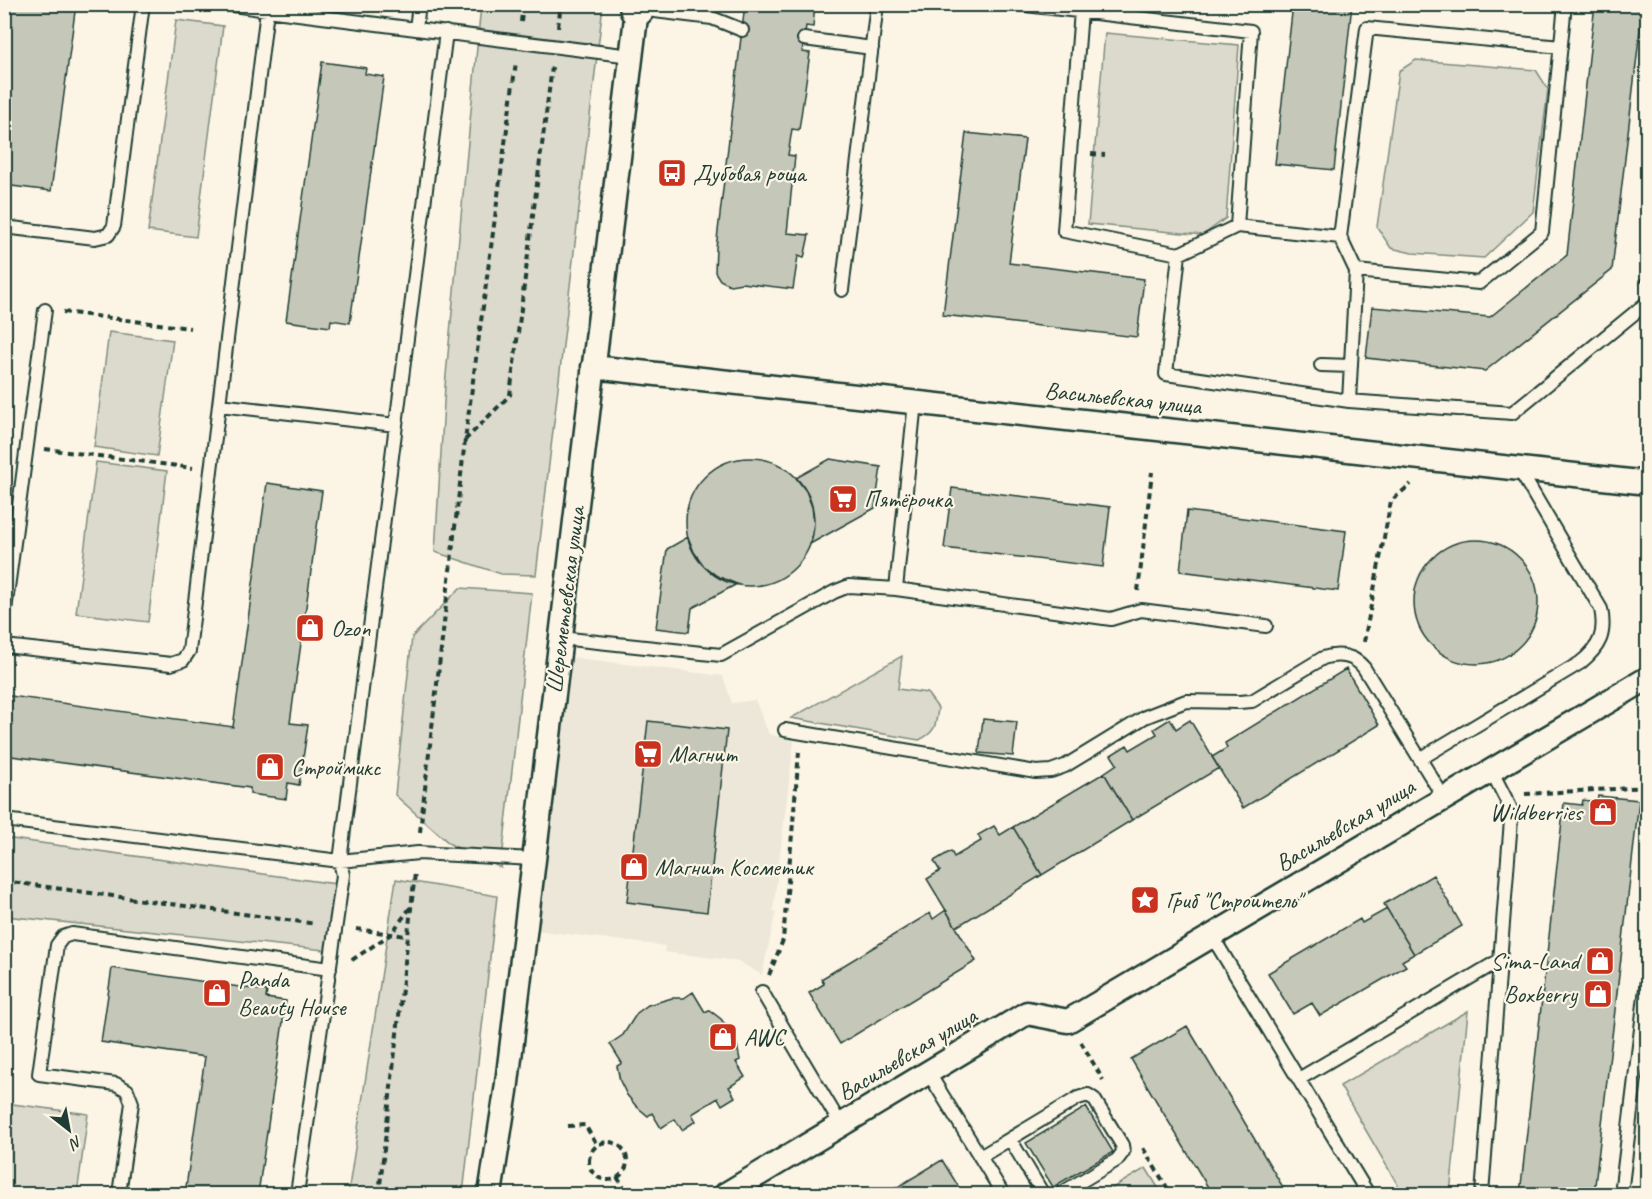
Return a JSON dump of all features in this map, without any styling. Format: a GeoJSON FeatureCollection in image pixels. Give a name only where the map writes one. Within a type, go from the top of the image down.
{"type":"FeatureCollection","features":[{"type":"Feature","properties":{"kind":"street","name":"Шереметьевская улица"},"geometry":{"type":"LineString","coordinates":[[490,1194],[506,1091],[637,7]]}},
{"type":"Feature","properties":{"kind":"street","name":"Васильевская улица"},"geometry":{"type":"LineString","coordinates":[[594,367],[1647,483]]}},
{"type":"Feature","properties":{"kind":"street","name":"Васильевская улица"},"geometry":{"type":"LineString","coordinates":[[726,1194],[1027,1013],[1068,1021],[1491,770],[1646,685]]}},
{"type":"Feature","properties":{"kind":"lane"},"geometry":{"type":"LineString","coordinates":[[4,227],[95,238],[108,235],[114,226],[143,4]]}},
{"type":"Feature","properties":{"kind":"lane"},"geometry":{"type":"LineString","coordinates":[[226,4],[267,7],[416,29],[631,56]]}},
{"type":"Feature","properties":{"kind":"lane"},"geometry":{"type":"LineString","coordinates":[[416,29],[419,4]]}},
{"type":"Feature","properties":{"kind":"lane"},"geometry":{"type":"LineString","coordinates":[[842,290],[877,4]]}},
{"type":"Feature","properties":{"kind":"lane"},"geometry":{"type":"LineString","coordinates":[[1017,4],[1251,31],[1237,226]]}},
{"type":"Feature","properties":{"kind":"lane"},"geometry":{"type":"LineString","coordinates":[[1356,271],[1479,283],[1542,232],[1565,4]]}},
{"type":"Feature","properties":{"kind":"lane"},"geometry":{"type":"LineString","coordinates":[[4,646],[171,664],[183,660],[189,651],[267,7]]}},
{"type":"Feature","properties":{"kind":"lane"},"geometry":{"type":"LineString","coordinates":[[637,7],[712,18],[741,30]]}},
{"type":"Feature","properties":{"kind":"lane"},"geometry":{"type":"LineString","coordinates":[[1081,11],[1064,231],[1179,254],[1237,226],[1340,237]]}},
{"type":"Feature","properties":{"kind":"lane"},"geometry":{"type":"LineString","coordinates":[[1349,400],[1356,271],[1340,237],[1367,28],[1561,47]]}},
{"type":"Feature","properties":{"kind":"lane"},"geometry":{"type":"LineString","coordinates":[[297,1194],[343,875],[340,861],[446,32]]}},
{"type":"Feature","properties":{"kind":"lane"},"geometry":{"type":"LineString","coordinates":[[804,39],[872,48]]}},
{"type":"Feature","properties":{"kind":"lane"},"geometry":{"type":"LineString","coordinates":[[1179,254],[1166,374],[1349,400],[1512,413],[1647,302]]}},
{"type":"Feature","properties":{"kind":"lane"},"geometry":{"type":"LineString","coordinates":[[4,618],[45,310]]}},
{"type":"Feature","properties":{"kind":"lane"},"geometry":{"type":"LineString","coordinates":[[1321,364],[1351,366]]}},
{"type":"Feature","properties":{"kind":"lane"},"geometry":{"type":"LineString","coordinates":[[896,589],[915,402]]}},
{"type":"Feature","properties":{"kind":"lane"},"geometry":{"type":"LineString","coordinates":[[219,405],[396,425]]}},
{"type":"Feature","properties":{"kind":"lane"},"geometry":{"type":"LineString","coordinates":[[1420,759],[1580,663],[1593,653],[1600,640],[1604,626],[1601,609],[1519,469]]}},
{"type":"Feature","properties":{"kind":"lane"},"geometry":{"type":"LineString","coordinates":[[560,638],[722,655],[834,592],[849,586],[896,589],[1111,619],[1141,610],[1266,626]]}},
{"type":"Feature","properties":{"kind":"lane"},"geometry":{"type":"LineString","coordinates":[[785,730],[1036,772],[1051,771],[1065,766],[1145,717],[1186,700],[1252,701],[1323,658],[1342,655],[1360,662],[1444,798]]}},
{"type":"Feature","properties":{"kind":"lane"},"geometry":{"type":"LineString","coordinates":[[1482,1194],[1511,820],[1510,807],[1491,770]]}},
{"type":"Feature","properties":{"kind":"lane"},"geometry":{"type":"LineString","coordinates":[[4,820],[340,861],[418,853],[533,859]]}},
{"type":"Feature","properties":{"kind":"lane"},"geometry":{"type":"LineString","coordinates":[[119,1194],[132,1102],[127,1090],[116,1084],[39,1074],[57,945],[63,937],[72,934],[330,969]]}},
{"type":"Feature","properties":{"kind":"lane"},"geometry":{"type":"LineString","coordinates":[[1212,936],[1368,1194]]}},
{"type":"Feature","properties":{"kind":"lane"},"geometry":{"type":"LineString","coordinates":[[1299,1079],[1500,960]]}},
{"type":"Feature","properties":{"kind":"lane"},"geometry":{"type":"LineString","coordinates":[[1621,1194],[1647,971]]}},
{"type":"Feature","properties":{"kind":"lane"},"geometry":{"type":"LineString","coordinates":[[762,992],[841,1125]]}},
{"type":"Feature","properties":{"kind":"lane"},"geometry":{"type":"LineString","coordinates":[[928,1072],[1003,1194]]}},
{"type":"Feature","properties":{"kind":"lane"},"geometry":{"type":"LineString","coordinates":[[980,1157],[1078,1098],[1088,1095],[1094,1099],[1122,1145],[1123,1152],[1117,1160],[1060,1194]]}},
{"type":"Feature","properties":{"kind":"lane"},"geometry":{"type":"LineString","coordinates":[[1010,1139],[1043,1194]]}},
{"type":"Feature","properties":{"kind":"path"},"geometry":{"type":"LineString","coordinates":[[420,832],[465,440],[523,4]]}},
{"type":"Feature","properties":{"kind":"path"},"geometry":{"type":"LineString","coordinates":[[465,440],[510,394],[561,4]]}},
{"type":"Feature","properties":{"kind":"path"},"geometry":{"type":"LineString","coordinates":[[1638,282],[1647,275]]}},
{"type":"Feature","properties":{"kind":"path"},"geometry":{"type":"LineString","coordinates":[[45,310],[190,328]]}},
{"type":"Feature","properties":{"kind":"path"},"geometry":{"type":"LineString","coordinates":[[27,446],[211,470]]}},
{"type":"Feature","properties":{"kind":"path"},"geometry":{"type":"LineString","coordinates":[[1137,599],[1152,472]]}},
{"type":"Feature","properties":{"kind":"path"},"geometry":{"type":"LineString","coordinates":[[1360,662],[1391,501]]}},
{"type":"Feature","properties":{"kind":"path"},"geometry":{"type":"LineString","coordinates":[[762,992],[783,940],[801,732]]}},
{"type":"Feature","properties":{"kind":"path"},"geometry":{"type":"LineString","coordinates":[[1505,795],[1647,787]]}},
{"type":"Feature","properties":{"kind":"path"},"geometry":{"type":"LineString","coordinates":[[379,1194],[406,936],[416,866]]}},
{"type":"Feature","properties":{"kind":"path"},"geometry":{"type":"LineString","coordinates":[[4,881],[406,936]]}},
{"type":"Feature","properties":{"kind":"path"},"geometry":{"type":"LineString","coordinates":[[330,969],[354,959],[391,934],[410,907]]}},
{"type":"Feature","properties":{"kind":"path"},"geometry":{"type":"LineString","coordinates":[[568,1126],[585,1125],[597,1145]]}},
{"type":"Feature","properties":{"kind":"path"},"geometry":{"type":"LineString","coordinates":[[611,1142],[624,1151],[627,1159],[626,1168],[617,1177],[605,1180],[591,1170],[590,1154],[597,1145],[611,1142]]}},
{"type":"Feature","properties":{"kind":"path"},"geometry":{"type":"LineString","coordinates":[[617,1177],[628,1194]]}},
{"type":"Feature","properties":{"kind":"shaded area"},"geometry":{"type":"Polygon","coordinates":[[[481,5],[603,5],[536,575],[501,574],[435,552],[445,386],[481,5]]]}},
{"type":"Feature","properties":{"kind":"shaded area"},"geometry":{"type":"Polygon","coordinates":[[[176,20],[223,26],[196,237],[148,231],[176,20]]]}},
{"type":"Feature","properties":{"kind":"shaded area"},"geometry":{"type":"Polygon","coordinates":[[[1105,33],[1239,45],[1226,218],[1203,235],[1088,224],[1105,33]]]}},
{"type":"Feature","properties":{"kind":"shaded area"},"geometry":{"type":"Polygon","coordinates":[[[1416,60],[1536,70],[1548,89],[1533,212],[1484,258],[1412,253],[1391,248],[1377,227],[1399,71],[1416,60]]]}},
{"type":"Feature","properties":{"kind":"shaded area"},"geometry":{"type":"Polygon","coordinates":[[[109,332],[173,340],[157,456],[94,447],[109,332]]]}},
{"type":"Feature","properties":{"kind":"shaded area"},"geometry":{"type":"Polygon","coordinates":[[[96,462],[167,471],[148,622],[76,613],[96,462]]]}},
{"type":"Feature","properties":{"kind":"shaded area"},"geometry":{"type":"Polygon","coordinates":[[[460,588],[532,593],[501,868],[450,844],[395,795],[412,637],[460,588]]]}},
{"type":"Feature","properties":{"kind":"shaded area"},"geometry":{"type":"Polygon","coordinates":[[[902,656],[898,689],[927,693],[938,708],[934,727],[925,737],[919,740],[791,718],[902,656]]]}},
{"type":"Feature","properties":{"kind":"shaded area"},"geometry":{"type":"Polygon","coordinates":[[[569,657],[723,676],[732,703],[755,700],[769,734],[794,741],[773,911],[776,912],[762,975],[738,961],[664,952],[665,946],[534,930],[569,657]]]}},
{"type":"Feature","properties":{"kind":"shaded area"},"geometry":{"type":"Polygon","coordinates":[[[5,838],[343,885],[334,951],[5,916],[5,838]]]}},
{"type":"Feature","properties":{"kind":"shaded area"},"geometry":{"type":"Polygon","coordinates":[[[396,879],[497,896],[463,1194],[348,1194],[396,879]]]}},
{"type":"Feature","properties":{"kind":"shaded area"},"geometry":{"type":"Polygon","coordinates":[[[1468,1011],[1450,1194],[1403,1194],[1340,1086],[1468,1011]]]}},
{"type":"Feature","properties":{"kind":"shaded area"},"geometry":{"type":"Polygon","coordinates":[[[5,1103],[88,1114],[77,1194],[5,1194],[5,1103]]]}},
{"type":"Feature","properties":{"kind":"shaded area"},"geometry":{"type":"Polygon","coordinates":[[[1146,1168],[1162,1194],[1102,1194],[1146,1168]]]}},
{"type":"Feature","properties":{"kind":"building"},"geometry":{"type":"Polygon","coordinates":[[[10,4],[76,4],[51,191],[4,185],[4,47],[10,4]]]}},
{"type":"Feature","properties":{"kind":"building"},"geometry":{"type":"Polygon","coordinates":[[[745,4],[815,4],[813,27],[806,26],[802,52],[810,53],[799,130],[792,129],[788,155],[795,156],[787,233],[809,235],[804,258],[798,256],[793,289],[742,283],[730,285],[720,280],[715,272],[745,4]]]}},
{"type":"Feature","properties":{"kind":"building"},"geometry":{"type":"Polygon","coordinates":[[[1293,4],[1352,4],[1334,170],[1275,164],[1293,4]]]}},
{"type":"Feature","properties":{"kind":"building"},"geometry":{"type":"Polygon","coordinates":[[[1447,4],[1489,4],[1489,9],[1447,4]]]}},
{"type":"Feature","properties":{"kind":"building"},"geometry":{"type":"Polygon","coordinates":[[[1595,4],[1643,4],[1612,270],[1485,371],[1366,358],[1372,307],[1490,317],[1567,255],[1595,4]]]}},
{"type":"Feature","properties":{"kind":"building"},"geometry":{"type":"Polygon","coordinates":[[[322,62],[366,68],[365,74],[384,77],[350,323],[331,320],[330,327],[286,321],[322,62]]]}},
{"type":"Feature","properties":{"kind":"building"},"geometry":{"type":"Polygon","coordinates":[[[966,133],[1025,139],[1009,263],[1144,279],[1137,337],[943,315],[966,133]]]}},
{"type":"Feature","properties":{"kind":"building"},"geometry":{"type":"Polygon","coordinates":[[[750,458],[774,463],[795,477],[809,498],[814,522],[809,546],[795,567],[774,581],[750,586],[726,581],[705,567],[691,546],[686,522],[691,498],[705,477],[726,463],[750,458]]]}},
{"type":"Feature","properties":{"kind":"building","name":"Пятёрочка"},"geometry":{"type":"Polygon","coordinates":[[[830,459],[881,467],[875,508],[810,544],[814,523],[812,507],[806,491],[796,478],[830,459]]]}},
{"type":"Feature","properties":{"kind":"building"},"geometry":{"type":"Polygon","coordinates":[[[267,483],[322,491],[290,723],[308,725],[299,785],[288,783],[286,799],[250,794],[250,788],[4,755],[4,695],[233,727],[267,483]]]}},
{"type":"Feature","properties":{"kind":"building"},"geometry":{"type":"Polygon","coordinates":[[[952,488],[1110,507],[1103,567],[944,548],[952,488]]]}},
{"type":"Feature","properties":{"kind":"building"},"geometry":{"type":"Polygon","coordinates":[[[1187,511],[1346,531],[1338,591],[1180,571],[1187,511]]]}},
{"type":"Feature","properties":{"kind":"building"},"geometry":{"type":"Polygon","coordinates":[[[688,537],[694,552],[704,566],[717,576],[737,584],[692,608],[689,632],[656,628],[667,549],[688,537]]]}},
{"type":"Feature","properties":{"kind":"building"},"geometry":{"type":"Polygon","coordinates":[[[1476,540],[1500,544],[1520,558],[1534,578],[1538,602],[1534,626],[1520,646],[1500,660],[1476,664],[1452,660],[1432,646],[1418,626],[1414,602],[1418,578],[1432,558],[1452,544],[1476,540]]]}},
{"type":"Feature","properties":{"kind":"building"},"geometry":{"type":"Polygon","coordinates":[[[1346,669],[1379,725],[1243,808],[1212,757],[1227,748],[1225,743],[1346,669]]]}},
{"type":"Feature","properties":{"kind":"building"},"geometry":{"type":"Polygon","coordinates":[[[983,719],[1017,722],[1013,756],[979,753],[983,719]]]}},
{"type":"Feature","properties":{"kind":"building"},"geometry":{"type":"Polygon","coordinates":[[[1170,719],[1176,729],[1190,720],[1219,768],[1132,820],[1104,773],[1117,764],[1111,755],[1127,745],[1130,750],[1157,734],[1154,729],[1170,719]]]}},
{"type":"Feature","properties":{"kind":"building"},"geometry":{"type":"Polygon","coordinates":[[[648,721],[727,730],[707,912],[627,902],[648,721]]]}},
{"type":"Feature","properties":{"kind":"building"},"geometry":{"type":"Polygon","coordinates":[[[1104,773],[1132,820],[1042,875],[1013,827],[1104,773]]]}},
{"type":"Feature","properties":{"kind":"building"},"geometry":{"type":"Polygon","coordinates":[[[1598,796],[1639,800],[1594,1194],[1520,1194],[1564,803],[1582,805],[1583,800],[1597,802],[1598,796]]]}},
{"type":"Feature","properties":{"kind":"building"},"geometry":{"type":"Polygon","coordinates":[[[994,826],[1000,835],[1013,827],[1042,875],[956,927],[927,879],[940,871],[934,861],[951,851],[954,857],[981,841],[978,835],[994,826]]]}},
{"type":"Feature","properties":{"kind":"building"},"geometry":{"type":"Polygon","coordinates":[[[1433,875],[1462,926],[1414,954],[1384,904],[1433,875]]]}},
{"type":"Feature","properties":{"kind":"building"},"geometry":{"type":"Polygon","coordinates":[[[1387,909],[1414,954],[1402,961],[1406,966],[1320,1016],[1312,1003],[1293,1014],[1268,973],[1360,919],[1362,923],[1387,909]]]}},
{"type":"Feature","properties":{"kind":"building"},"geometry":{"type":"Polygon","coordinates":[[[946,910],[976,961],[840,1044],[809,993],[824,984],[821,979],[930,913],[933,919],[946,910]]]}},
{"type":"Feature","properties":{"kind":"building"},"geometry":{"type":"Polygon","coordinates":[[[112,968],[267,991],[266,998],[286,1001],[258,1194],[185,1194],[205,1057],[101,1042],[112,968]]]}},
{"type":"Feature","properties":{"kind":"building"},"geometry":{"type":"Polygon","coordinates":[[[693,992],[705,1012],[709,1010],[721,1019],[730,1031],[737,1045],[740,1060],[736,1062],[745,1077],[729,1087],[735,1097],[722,1105],[718,1098],[692,1114],[696,1121],[682,1130],[675,1119],[661,1128],[652,1113],[648,1116],[627,1095],[620,1081],[617,1066],[622,1063],[610,1044],[623,1035],[637,1013],[648,1005],[672,998],[684,998],[693,992]]]}},
{"type":"Feature","properties":{"kind":"building"},"geometry":{"type":"Polygon","coordinates":[[[1187,1026],[1287,1194],[1212,1194],[1131,1059],[1187,1026]]]}},
{"type":"Feature","properties":{"kind":"building"},"geometry":{"type":"Polygon","coordinates":[[[1086,1107],[1113,1152],[1053,1187],[1026,1143],[1086,1107]]]}},
{"type":"Feature","properties":{"kind":"building"},"geometry":{"type":"Polygon","coordinates":[[[942,1160],[963,1194],[886,1194],[942,1160]]]}},
{"type":"Feature","properties":{"kind":"place","name":"Дубовая роща"},"geometry":{"type":"Point","coordinates":[672,173]}},
{"type":"Feature","properties":{"kind":"place","name":"Пятёрочка"},"geometry":{"type":"Point","coordinates":[843,499]}},
{"type":"Feature","properties":{"kind":"place","name":"Ozon"},"geometry":{"type":"Point","coordinates":[310,628]}},
{"type":"Feature","properties":{"kind":"place","name":"Магнит"},"geometry":{"type":"Point","coordinates":[648,754]}},
{"type":"Feature","properties":{"kind":"place","name":"Строймикс"},"geometry":{"type":"Point","coordinates":[270,767]}},
{"type":"Feature","properties":{"kind":"place","name":"Wildberries"},"geometry":{"type":"Point","coordinates":[1603,812]}},
{"type":"Feature","properties":{"kind":"place","name":"Магнит Косметик"},"geometry":{"type":"Point","coordinates":[634,867]}},
{"type":"Feature","properties":{"kind":"place","name":"Гриб \"Строитель\""},"geometry":{"type":"Point","coordinates":[1145,900]}},
{"type":"Feature","properties":{"kind":"place","name":"Sima-Land"},"geometry":{"type":"Point","coordinates":[1600,961]}},
{"type":"Feature","properties":{"kind":"place","name":"Panda Beauty House"},"geometry":{"type":"Point","coordinates":[217,993]}},
{"type":"Feature","properties":{"kind":"place","name":"Boxberry"},"geometry":{"type":"Point","coordinates":[1598,994]}},
{"type":"Feature","properties":{"kind":"place","name":"AWC"},"geometry":{"type":"Point","coordinates":[723,1037]}}]}
